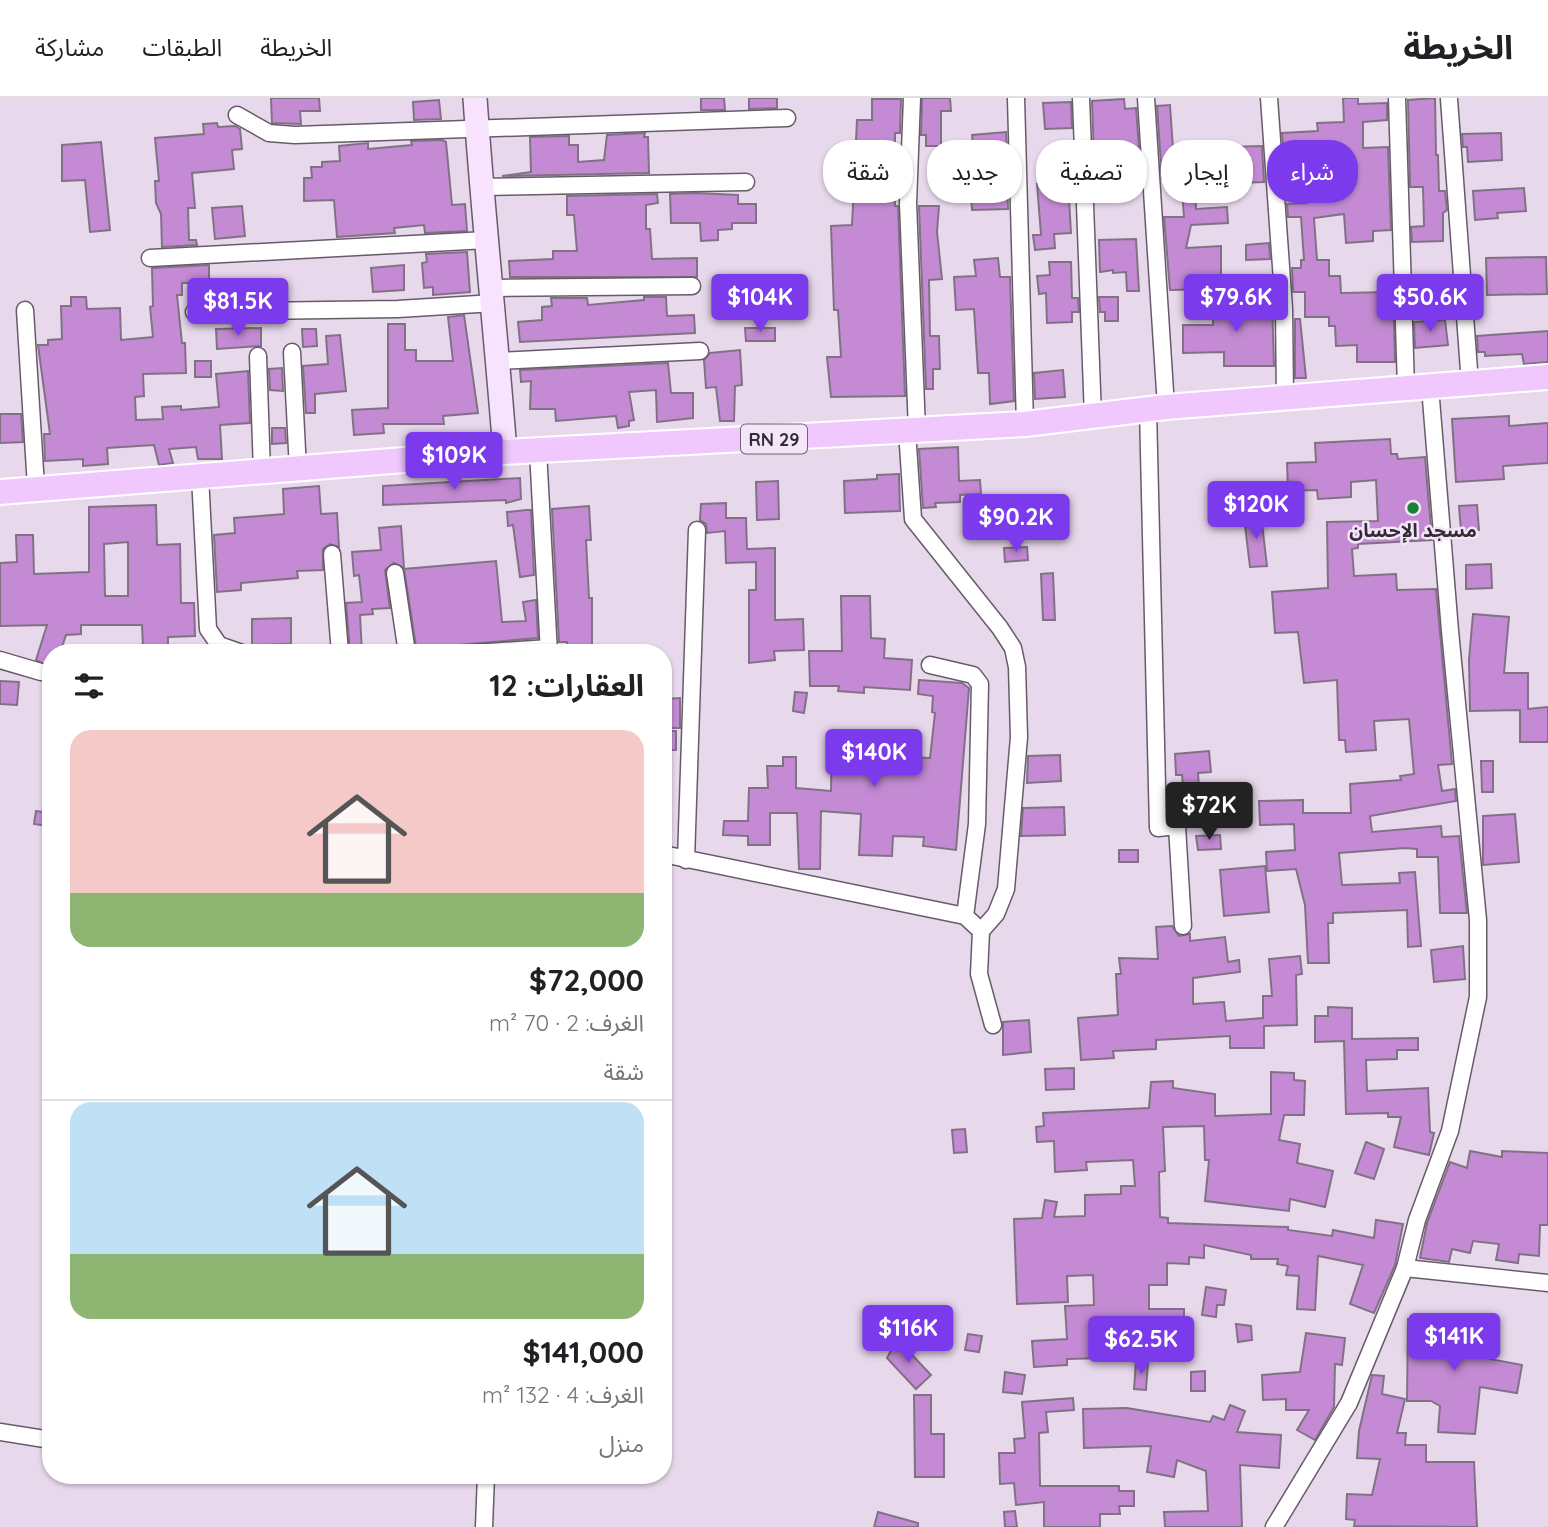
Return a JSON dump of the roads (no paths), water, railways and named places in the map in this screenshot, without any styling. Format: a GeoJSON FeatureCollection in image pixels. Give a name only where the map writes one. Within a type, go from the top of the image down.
{"type":"FeatureCollection","features":[{"type":"Feature","properties":{"kind":"main road"},"geometry":{"type":"LineString","coordinates":[[475,98],[480,187],[493,296],[505,452]]}},
{"type":"Feature","properties":{"kind":"main road","name":"RN 29"},"geometry":{"type":"LineString","coordinates":[[0,492],[36,487],[298,470],[505,452],[1025,424],[1157,408],[1548,377]]}},
{"type":"Feature","properties":{"kind":"street"},"geometry":{"type":"LineString","coordinates":[[912,98],[908,203],[913,519],[1000,628],[1013,648],[1017,667],[1019,737],[1006,889],[996,914],[981,931],[979,974],[993,1025]]}},
{"type":"Feature","properties":{"kind":"street"},"geometry":{"type":"LineString","coordinates":[[1016,98],[1025,424]]}},
{"type":"Feature","properties":{"kind":"street"},"geometry":{"type":"LineString","coordinates":[[1081,98],[1093,416]]}},
{"type":"Feature","properties":{"kind":"street"},"geometry":{"type":"LineString","coordinates":[[1146,98],[1157,408],[1158,828],[1177,826],[1183,926]]}},
{"type":"Feature","properties":{"kind":"street"},"geometry":{"type":"LineString","coordinates":[[1269,98],[1284,309],[1285,399]]}},
{"type":"Feature","properties":{"kind":"street"},"geometry":{"type":"LineString","coordinates":[[1274,1527],[1349,1403],[1405,1268],[1417,1220],[1450,1131],[1478,997],[1478,920],[1450,631],[1418,387],[1397,98]]}},
{"type":"Feature","properties":{"kind":"street"},"geometry":{"type":"LineString","coordinates":[[1449,99],[1470,384]]}},
{"type":"Feature","properties":{"kind":"street"},"geometry":{"type":"LineString","coordinates":[[237,115],[269,133],[295,135],[787,118]]}},
{"type":"Feature","properties":{"kind":"street"},"geometry":{"type":"LineString","coordinates":[[480,187],[746,181]]}},
{"type":"Feature","properties":{"kind":"street"},"geometry":{"type":"LineString","coordinates":[[150,258],[487,240]]}},
{"type":"Feature","properties":{"kind":"street"},"geometry":{"type":"LineString","coordinates":[[194,312],[398,309],[493,296],[692,286]]}},
{"type":"Feature","properties":{"kind":"street"},"geometry":{"type":"LineString","coordinates":[[25,310],[36,487]]}},
{"type":"Feature","properties":{"kind":"street"},"geometry":{"type":"LineString","coordinates":[[498,361],[700,351]]}},
{"type":"Feature","properties":{"kind":"street"},"geometry":{"type":"LineString","coordinates":[[292,352],[298,470]]}},
{"type":"Feature","properties":{"kind":"street"},"geometry":{"type":"LineString","coordinates":[[258,356],[262,472]]}},
{"type":"Feature","properties":{"kind":"street"},"geometry":{"type":"LineString","coordinates":[[538,451],[549,644]]}},
{"type":"Feature","properties":{"kind":"street"},"geometry":{"type":"LineString","coordinates":[[200,476],[208,629],[218,644]]}},
{"type":"Feature","properties":{"kind":"street"},"geometry":{"type":"LineString","coordinates":[[686,860],[697,530]]}},
{"type":"Feature","properties":{"kind":"street"},"geometry":{"type":"LineString","coordinates":[[332,554],[339,644]]}},
{"type":"Feature","properties":{"kind":"street"},"geometry":{"type":"LineString","coordinates":[[395,573],[406,644]]}},
{"type":"Feature","properties":{"kind":"street"},"geometry":{"type":"LineString","coordinates":[[0,660],[41,672]]}},
{"type":"Feature","properties":{"kind":"street"},"geometry":{"type":"LineString","coordinates":[[930,665],[973,675],[980,684],[977,824],[965,916]]}},
{"type":"Feature","properties":{"kind":"street"},"geometry":{"type":"LineString","coordinates":[[672,856],[965,916],[981,931]]}},
{"type":"Feature","properties":{"kind":"street"},"geometry":{"type":"LineString","coordinates":[[1405,1268],[1548,1283]]}},
{"type":"Feature","properties":{"kind":"street"},"geometry":{"type":"LineString","coordinates":[[0,1432],[42,1439]]}},
{"type":"Feature","properties":{"kind":"street"},"geometry":{"type":"LineString","coordinates":[[484,1527],[486,1484]]}},
{"type":"Feature","properties":{"kind":"place","name":"مسجد الإحسان"},"geometry":{"type":"Point","coordinates":[1413,508]}}]}
